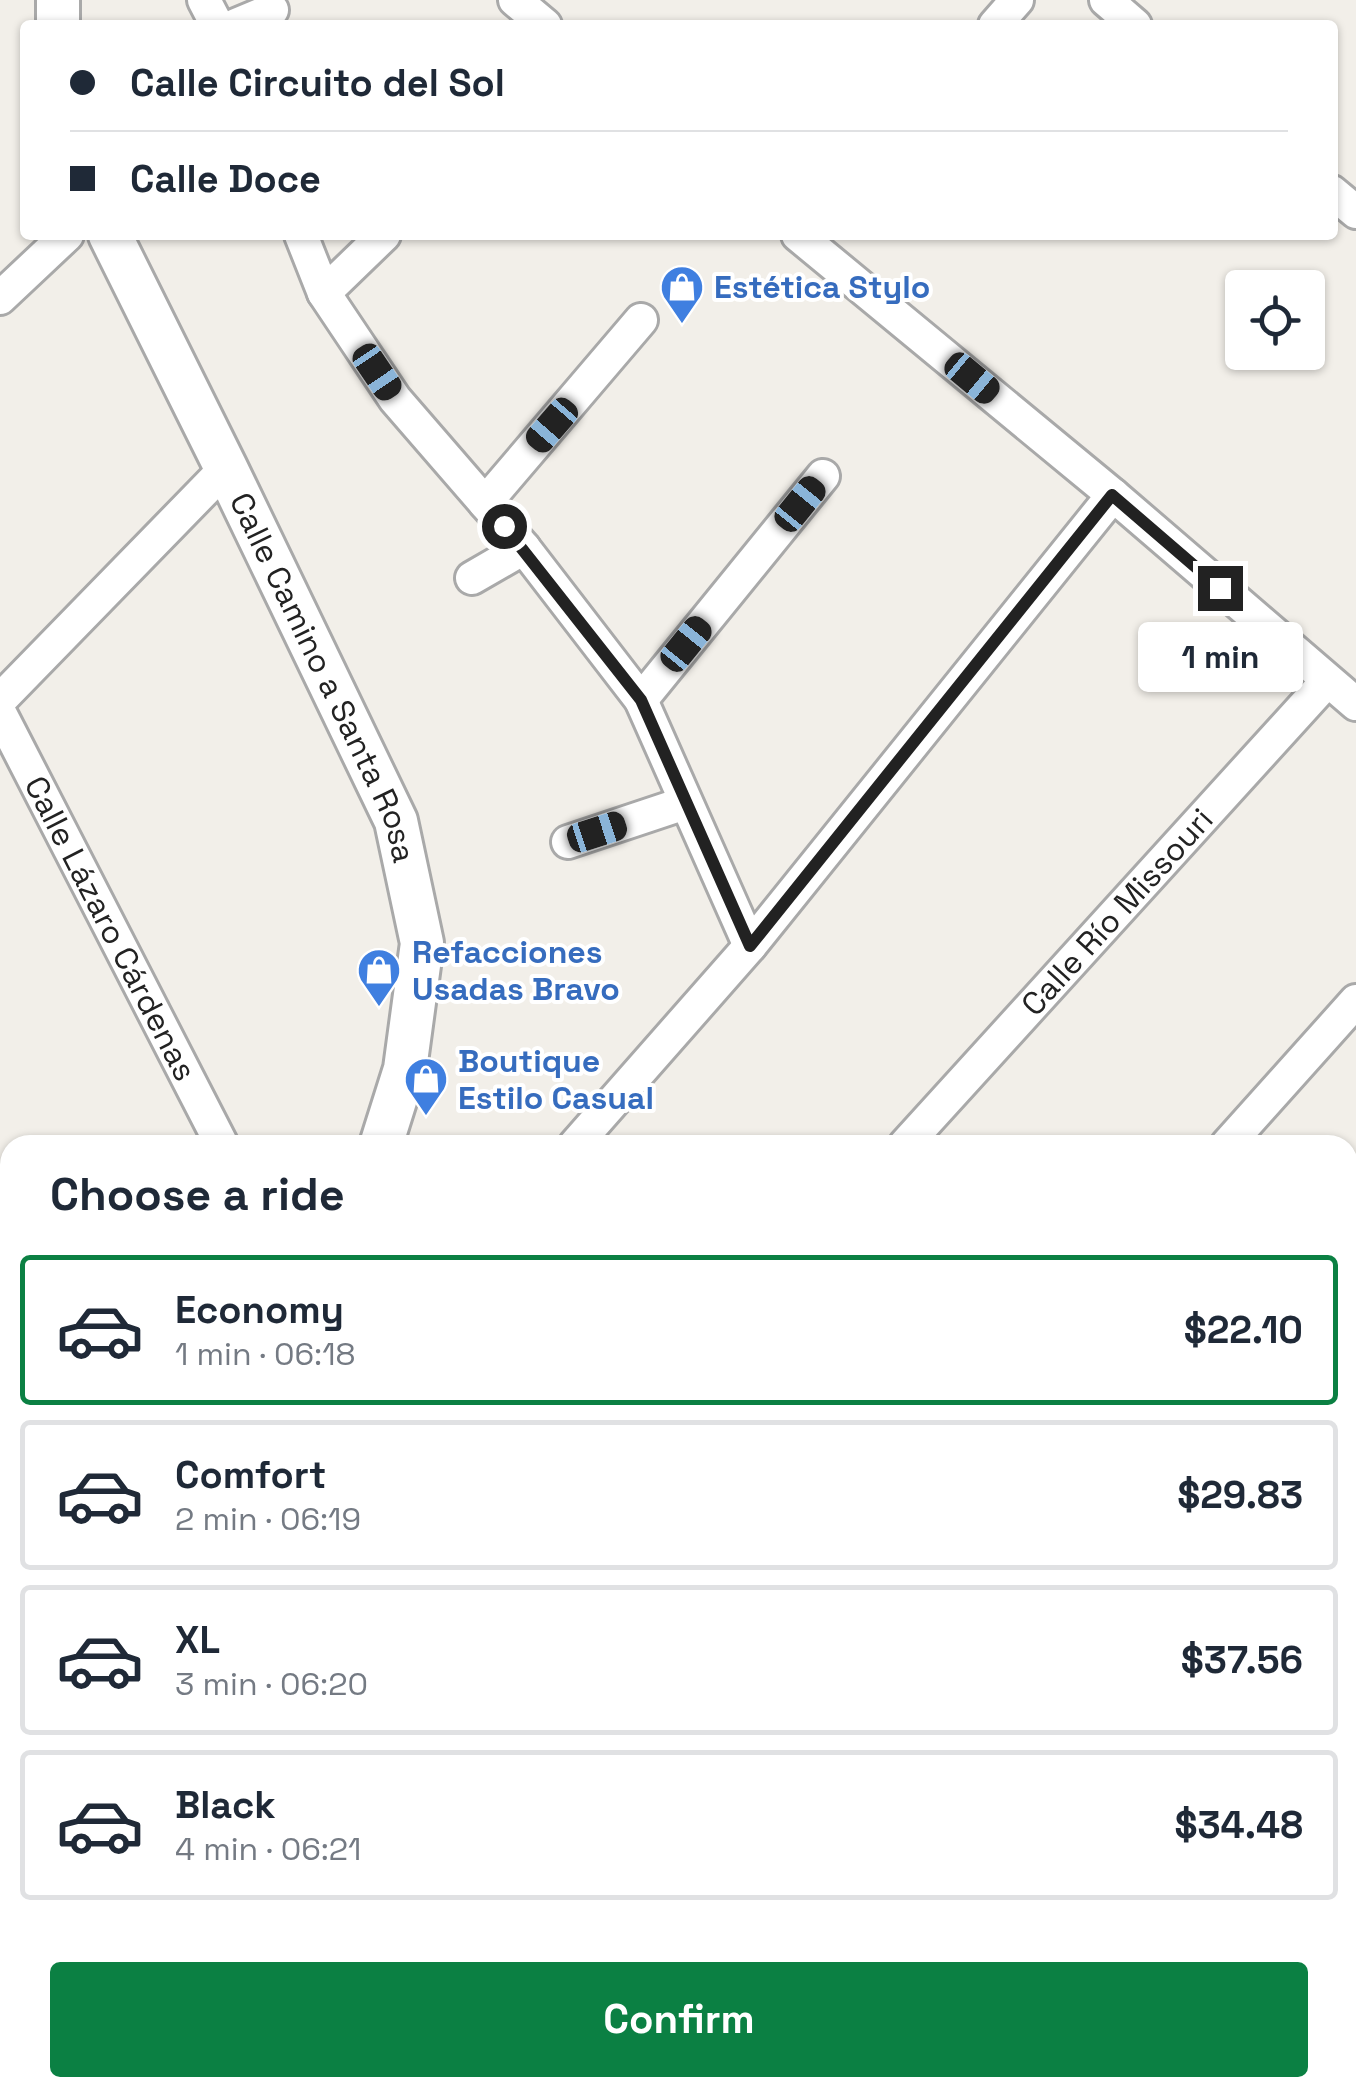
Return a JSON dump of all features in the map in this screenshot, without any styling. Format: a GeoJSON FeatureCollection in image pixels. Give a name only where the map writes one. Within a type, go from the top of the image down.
{"type":"FeatureCollection","features":[{"type":"Feature","properties":{"kind":"street"},"geometry":{"type":"LineString","coordinates":[[515,0],[539,20]]}},
{"type":"Feature","properties":{"kind":"street"},"geometry":{"type":"LineString","coordinates":[[1000,20],[1018,0]]}},
{"type":"Feature","properties":{"kind":"street"},"geometry":{"type":"LineString","coordinates":[[1106,0],[1129,20]]}},
{"type":"Feature","properties":{"kind":"street"},"geometry":{"type":"LineString","coordinates":[[248,20],[272,10]]}},
{"type":"Feature","properties":{"kind":"street"},"geometry":{"type":"LineString","coordinates":[[0,298],[62,240]]}},
{"type":"Feature","properties":{"kind":"street","name":"Calle Camino a Santa Rosa"},"geometry":{"type":"LineString","coordinates":[[112,240],[396,821],[422,943],[405,1069],[385,1135]]}},
{"type":"Feature","properties":{"kind":"street"},"geometry":{"type":"LineString","coordinates":[[303,240],[324,293],[395,399],[524,548],[641,700],[750,946]]}},
{"type":"Feature","properties":{"kind":"street"},"geometry":{"type":"LineString","coordinates":[[324,293],[379,240]]}},
{"type":"Feature","properties":{"kind":"street"},"geometry":{"type":"LineString","coordinates":[[808,240],[1356,704]]}},
{"type":"Feature","properties":{"kind":"street"},"geometry":{"type":"LineString","coordinates":[[484,503],[641,320]]}},
{"type":"Feature","properties":{"kind":"street"},"geometry":{"type":"LineString","coordinates":[[0,700],[226,468]]}},
{"type":"Feature","properties":{"kind":"street"},"geometry":{"type":"LineString","coordinates":[[641,700],[823,476]]}},
{"type":"Feature","properties":{"kind":"street"},"geometry":{"type":"LineString","coordinates":[[584,1135],[750,946],[1112,495]]}},
{"type":"Feature","properties":{"kind":"street"},"geometry":{"type":"LineString","coordinates":[[472,578],[524,548]]}},
{"type":"Feature","properties":{"kind":"street","name":"Calle Río Missouri"},"geometry":{"type":"LineString","coordinates":[[914,1135],[1327,681]]}},
{"type":"Feature","properties":{"kind":"street","name":"Calle Lázaro Cárdenas"},"geometry":{"type":"LineString","coordinates":[[0,713],[217,1135]]}},
{"type":"Feature","properties":{"kind":"street"},"geometry":{"type":"LineString","coordinates":[[568,842],[685,803]]}},
{"type":"Feature","properties":{"kind":"street"},"geometry":{"type":"LineString","coordinates":[[1236,1135],[1356,1001]]}},
{"type":"Feature","properties":{"kind":"place","name":"Estética Stylo"},"geometry":{"type":"Point","coordinates":[682,325]}},
{"type":"Feature","properties":{"kind":"place","name":"Refacciones Usadas Bravo"},"geometry":{"type":"Point","coordinates":[379,1008]}},
{"type":"Feature","properties":{"kind":"place","name":"Boutique Estilo Casual"},"geometry":{"type":"Point","coordinates":[426,1117]}},
{"type":"Feature","properties":{"kind":"route"},"geometry":{"type":"LineString","coordinates":[[504,526],[641,700],[750,946],[1112,495],[1220,588]]}}]}
